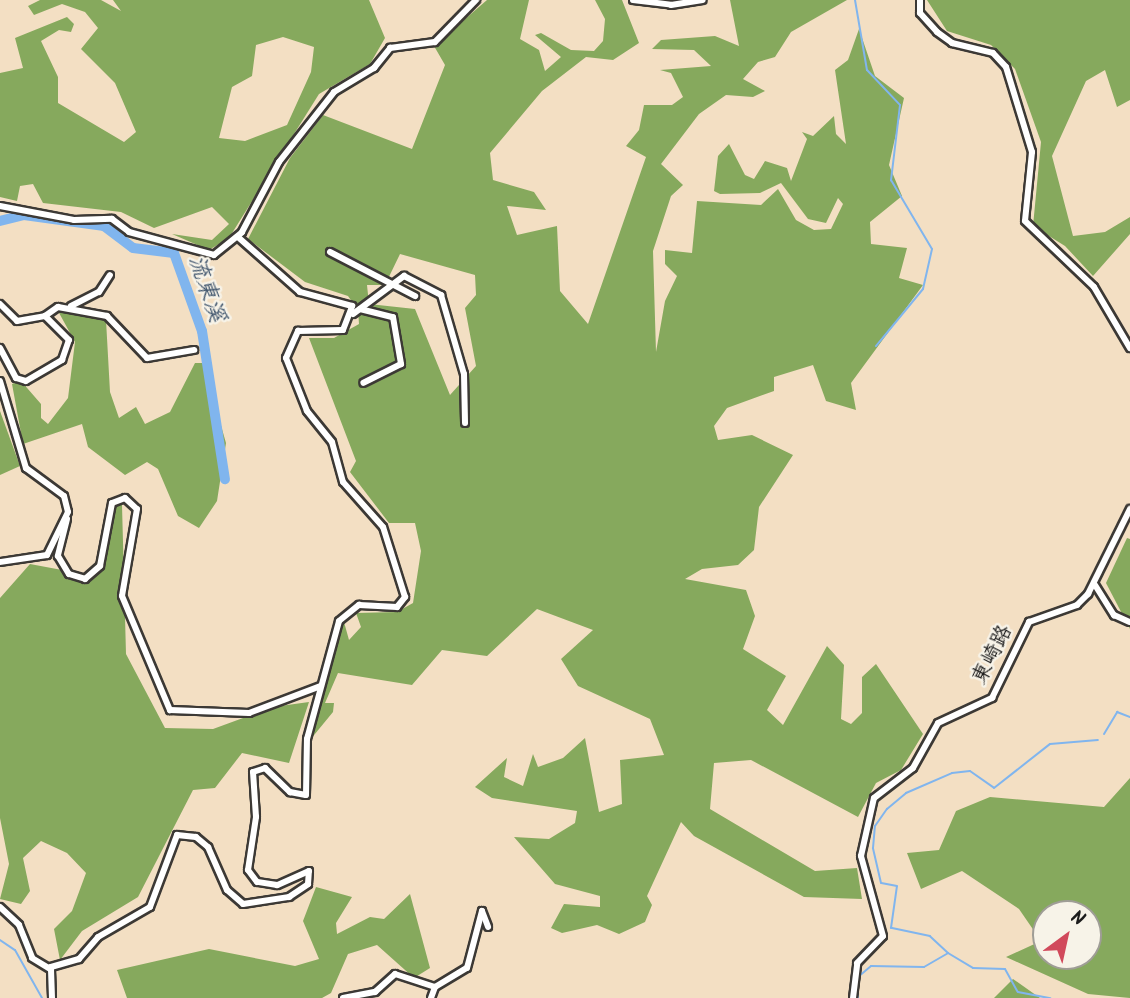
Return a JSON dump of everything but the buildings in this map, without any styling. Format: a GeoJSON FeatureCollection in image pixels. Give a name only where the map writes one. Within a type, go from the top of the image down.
{"type":"FeatureCollection","features":[{"type":"Feature","properties":{"kind":"street"},"geometry":{"type":"LineString","coordinates":[[633,0],[671,5],[703,0]]}},
{"type":"Feature","properties":{"kind":"street"},"geometry":{"type":"LineString","coordinates":[[920,0],[920,13],[937,32],[952,43],[993,53],[1006,67],[1032,152],[1025,221],[1094,287],[1130,348]]}},
{"type":"Feature","properties":{"kind":"street"},"geometry":{"type":"LineString","coordinates":[[0,206],[78,220],[112,219],[129,232],[177,241],[207,255],[238,237],[279,162],[334,92],[374,68],[390,48],[435,42],[475,1]]}},
{"type":"Feature","properties":{"kind":"street"},"geometry":{"type":"LineString","coordinates":[[238,237],[300,292],[344,300],[353,314]]}},
{"type":"Feature","properties":{"kind":"street"},"geometry":{"type":"LineString","coordinates":[[330,252],[394,282],[415,296]]}},
{"type":"Feature","properties":{"kind":"street"},"geometry":{"type":"LineString","coordinates":[[69,307],[99,292],[110,275]]}},
{"type":"Feature","properties":{"kind":"street"},"geometry":{"type":"LineString","coordinates":[[50,969],[79,959],[98,937],[150,907],[177,835],[196,837],[208,847],[239,902],[289,897],[308,884],[307,870],[276,885],[257,882],[245,861],[255,834],[255,768],[265,768],[290,792],[307,794],[305,754],[321,686],[342,617],[364,604],[397,607],[405,593],[383,527],[343,482],[332,442],[307,411],[286,358],[298,331],[343,330],[353,314],[404,275],[441,295],[464,374],[465,423]]}},
{"type":"Feature","properties":{"kind":"street"},"geometry":{"type":"LineString","coordinates":[[0,304],[17,321],[45,316],[53,307],[69,307],[107,316],[147,358],[194,350]]}},
{"type":"Feature","properties":{"kind":"street"},"geometry":{"type":"LineString","coordinates":[[360,309],[393,317],[401,364],[363,383]]}},
{"type":"Feature","properties":{"kind":"street"},"geometry":{"type":"LineString","coordinates":[[0,348],[16,378],[26,381],[62,360],[69,340],[45,316]]}},
{"type":"Feature","properties":{"kind":"street"},"geometry":{"type":"LineString","coordinates":[[0,381],[26,468],[64,496],[67,519],[58,556],[69,574],[85,579],[100,566],[112,503],[125,498],[137,509],[122,596],[170,710],[249,713],[321,686]]}},
{"type":"Feature","properties":{"kind":"street","name":"東崎路"},"geometry":{"type":"LineString","coordinates":[[853,998],[857,963],[883,936],[861,856],[874,798],[913,768],[939,723],[992,698],[1029,622],[1077,606],[1095,585],[1130,509]]}},
{"type":"Feature","properties":{"kind":"street"},"geometry":{"type":"LineString","coordinates":[[0,562],[44,556],[67,519]]}},
{"type":"Feature","properties":{"kind":"street"},"geometry":{"type":"LineString","coordinates":[[1095,585],[1114,615],[1130,622]]}},
{"type":"Feature","properties":{"kind":"street"},"geometry":{"type":"LineString","coordinates":[[0,907],[19,925],[32,958],[50,969]]}},
{"type":"Feature","properties":{"kind":"street"},"geometry":{"type":"LineString","coordinates":[[431,998],[435,987],[467,968],[481,911],[488,915],[488,927]]}},
{"type":"Feature","properties":{"kind":"street"},"geometry":{"type":"LineString","coordinates":[[50,969],[52,998]]}},
{"type":"Feature","properties":{"kind":"street"},"geometry":{"type":"LineString","coordinates":[[343,998],[375,992],[396,974],[435,987]]}},
{"type":"Feature","properties":{"kind":"green space"},"geometry":{"type":"Polygon","coordinates":[[[40,0],[101,0],[121,11],[113,0],[369,0],[385,38],[370,64],[319,94],[229,238],[209,250],[172,234],[212,240],[229,224],[212,207],[154,228],[121,212],[43,203],[33,184],[20,186],[17,201],[0,197],[0,73],[23,68],[15,38],[67,17],[74,24],[71,32],[59,30],[41,41],[58,77],[58,103],[124,142],[136,132],[115,83],[81,49],[98,28],[85,12],[62,4],[34,15],[28,6],[40,0]],[[283,37],[256,45],[252,76],[232,87],[219,138],[245,141],[287,125],[311,72],[314,47],[283,37]]]}},
{"type":"Feature","properties":{"kind":"green space"},"geometry":{"type":"Polygon","coordinates":[[[487,0],[529,0],[520,39],[539,50],[545,71],[561,57],[535,35],[541,33],[571,50],[594,51],[603,41],[605,19],[595,0],[622,0],[639,43],[613,60],[586,57],[542,91],[490,153],[493,180],[534,192],[546,210],[507,206],[517,235],[557,226],[560,291],[588,324],[646,157],[626,146],[639,130],[644,105],[672,105],[683,97],[671,73],[660,70],[711,66],[694,50],[652,49],[661,40],[715,36],[739,46],[730,0],[847,0],[791,32],[775,57],[758,62],[743,79],[765,91],[753,97],[726,95],[699,114],[661,164],[683,185],[671,196],[653,251],[656,352],[665,301],[677,276],[665,264],[665,250],[692,253],[697,201],[761,205],[778,189],[796,220],[814,230],[831,229],[843,204],[838,198],[826,223],[808,219],[781,183],[760,193],[720,194],[714,191],[718,156],[729,144],[745,175],[754,179],[765,161],[787,168],[791,181],[807,139],[802,132],[813,136],[834,116],[836,134],[846,144],[835,70],[848,60],[859,29],[875,76],[904,98],[889,165],[902,196],[870,222],[871,244],[907,248],[899,278],[923,285],[851,383],[856,410],[826,401],[813,365],[774,377],[774,391],[727,408],[714,426],[718,440],[752,435],[793,455],[759,507],[754,550],[738,565],[702,569],[685,579],[746,590],[755,616],[743,649],[786,676],[767,710],[783,725],[827,646],[844,665],[841,719],[851,724],[862,713],[862,677],[876,664],[923,734],[901,770],[876,783],[858,817],[751,760],[714,763],[710,809],[815,871],[857,868],[862,899],[804,897],[694,836],[681,822],[647,896],[652,905],[645,922],[619,934],[597,925],[562,933],[551,928],[564,904],[600,907],[600,896],[555,884],[514,837],[549,839],[575,823],[577,811],[492,798],[475,787],[507,758],[504,777],[523,786],[533,754],[538,767],[563,758],[585,738],[599,812],[622,804],[620,760],[664,755],[650,719],[578,686],[561,659],[593,630],[537,609],[487,656],[442,650],[412,685],[338,673],[325,703],[334,703],[333,712],[310,740],[340,626],[344,622],[349,640],[361,627],[356,613],[397,612],[413,603],[421,551],[415,523],[389,523],[350,472],[356,461],[309,338],[334,338],[359,324],[358,310],[348,296],[305,282],[248,239],[290,158],[323,115],[412,149],[445,65],[434,46],[487,0]],[[400,254],[385,285],[367,285],[369,304],[415,309],[450,395],[476,366],[465,308],[476,295],[475,275],[400,254]]]}},
{"type":"Feature","properties":{"kind":"green space"},"geometry":{"type":"Polygon","coordinates":[[[927,0],[1130,0],[1130,100],[1117,107],[1105,70],[1086,81],[1052,156],[1073,236],[1105,232],[1130,217],[1130,234],[1093,276],[1065,246],[1033,226],[1041,142],[1015,69],[991,45],[947,31],[927,0]]]}},
{"type":"Feature","properties":{"kind":"green space"},"geometry":{"type":"Polygon","coordinates":[[[58,311],[106,320],[110,392],[119,418],[136,407],[145,424],[170,412],[195,363],[203,363],[226,443],[217,501],[199,528],[178,516],[158,469],[147,462],[125,475],[88,447],[82,424],[23,444],[12,384],[21,381],[41,404],[41,418],[48,424],[68,398],[75,342],[58,311]]]}},
{"type":"Feature","properties":{"kind":"green space"},"geometry":{"type":"Polygon","coordinates":[[[0,411],[20,466],[0,475],[0,411]]]}},
{"type":"Feature","properties":{"kind":"green space"},"geometry":{"type":"Polygon","coordinates":[[[110,503],[122,505],[126,654],[165,728],[213,729],[273,707],[309,702],[289,763],[242,753],[215,788],[193,790],[138,897],[82,931],[60,960],[54,929],[72,911],[86,873],[67,853],[41,841],[23,858],[30,891],[21,904],[0,899],[9,864],[0,818],[0,598],[30,564],[94,576],[110,503]]]}},
{"type":"Feature","properties":{"kind":"green space"},"geometry":{"type":"Polygon","coordinates":[[[1127,538],[1130,539],[1130,629],[1106,583],[1127,538]]]}},
{"type":"Feature","properties":{"kind":"green space"},"geometry":{"type":"Polygon","coordinates":[[[1130,778],[1130,998],[1088,994],[1035,970],[1102,970],[1102,900],[1032,900],[1032,928],[1019,909],[962,871],[921,889],[907,853],[939,850],[956,811],[990,797],[1104,807],[1130,778]]]}},
{"type":"Feature","properties":{"kind":"green space"},"geometry":{"type":"Polygon","coordinates":[[[316,887],[352,897],[336,923],[337,934],[370,917],[384,919],[410,894],[430,968],[414,978],[377,945],[348,954],[331,993],[322,998],[127,998],[117,970],[209,949],[295,966],[319,959],[303,921],[316,887]]]}},
{"type":"Feature","properties":{"kind":"green space"},"geometry":{"type":"Polygon","coordinates":[[[1032,945],[1032,969],[1006,957],[1032,945]]]}},
{"type":"Feature","properties":{"kind":"green space"},"geometry":{"type":"Polygon","coordinates":[[[1013,979],[1040,998],[994,998],[1013,979]]]}},
{"type":"Feature","properties":{"kind":"waterway"},"geometry":{"type":"LineString","coordinates":[[855,0],[867,70],[900,105],[891,180],[932,249],[923,289],[876,346]]}},
{"type":"Feature","properties":{"kind":"waterway","name":"流東溪"},"geometry":{"type":"LineString","coordinates":[[0,221],[24,215],[104,226],[133,248],[174,253],[202,331],[225,479]]}},
{"type":"Feature","properties":{"kind":"waterway"},"geometry":{"type":"LineString","coordinates":[[1104,734],[1117,712],[1130,717]]}},
{"type":"Feature","properties":{"kind":"waterway"},"geometry":{"type":"LineString","coordinates":[[858,977],[871,966],[924,967],[948,953],[930,936],[891,928],[897,886],[881,883],[873,848],[875,826],[887,809],[906,793],[952,773],[970,771],[994,788],[1050,744],[1098,740]]}},
{"type":"Feature","properties":{"kind":"waterway"},"geometry":{"type":"LineString","coordinates":[[0,940],[15,950],[42,998]]}},
{"type":"Feature","properties":{"kind":"waterway"},"geometry":{"type":"LineString","coordinates":[[948,953],[973,968],[1005,969],[1018,992],[1050,998]]}},
{"type":"Feature","properties":{"kind":"waterway"},"geometry":{"type":"LineString","coordinates":[[857,990],[858,998]]}}]}
